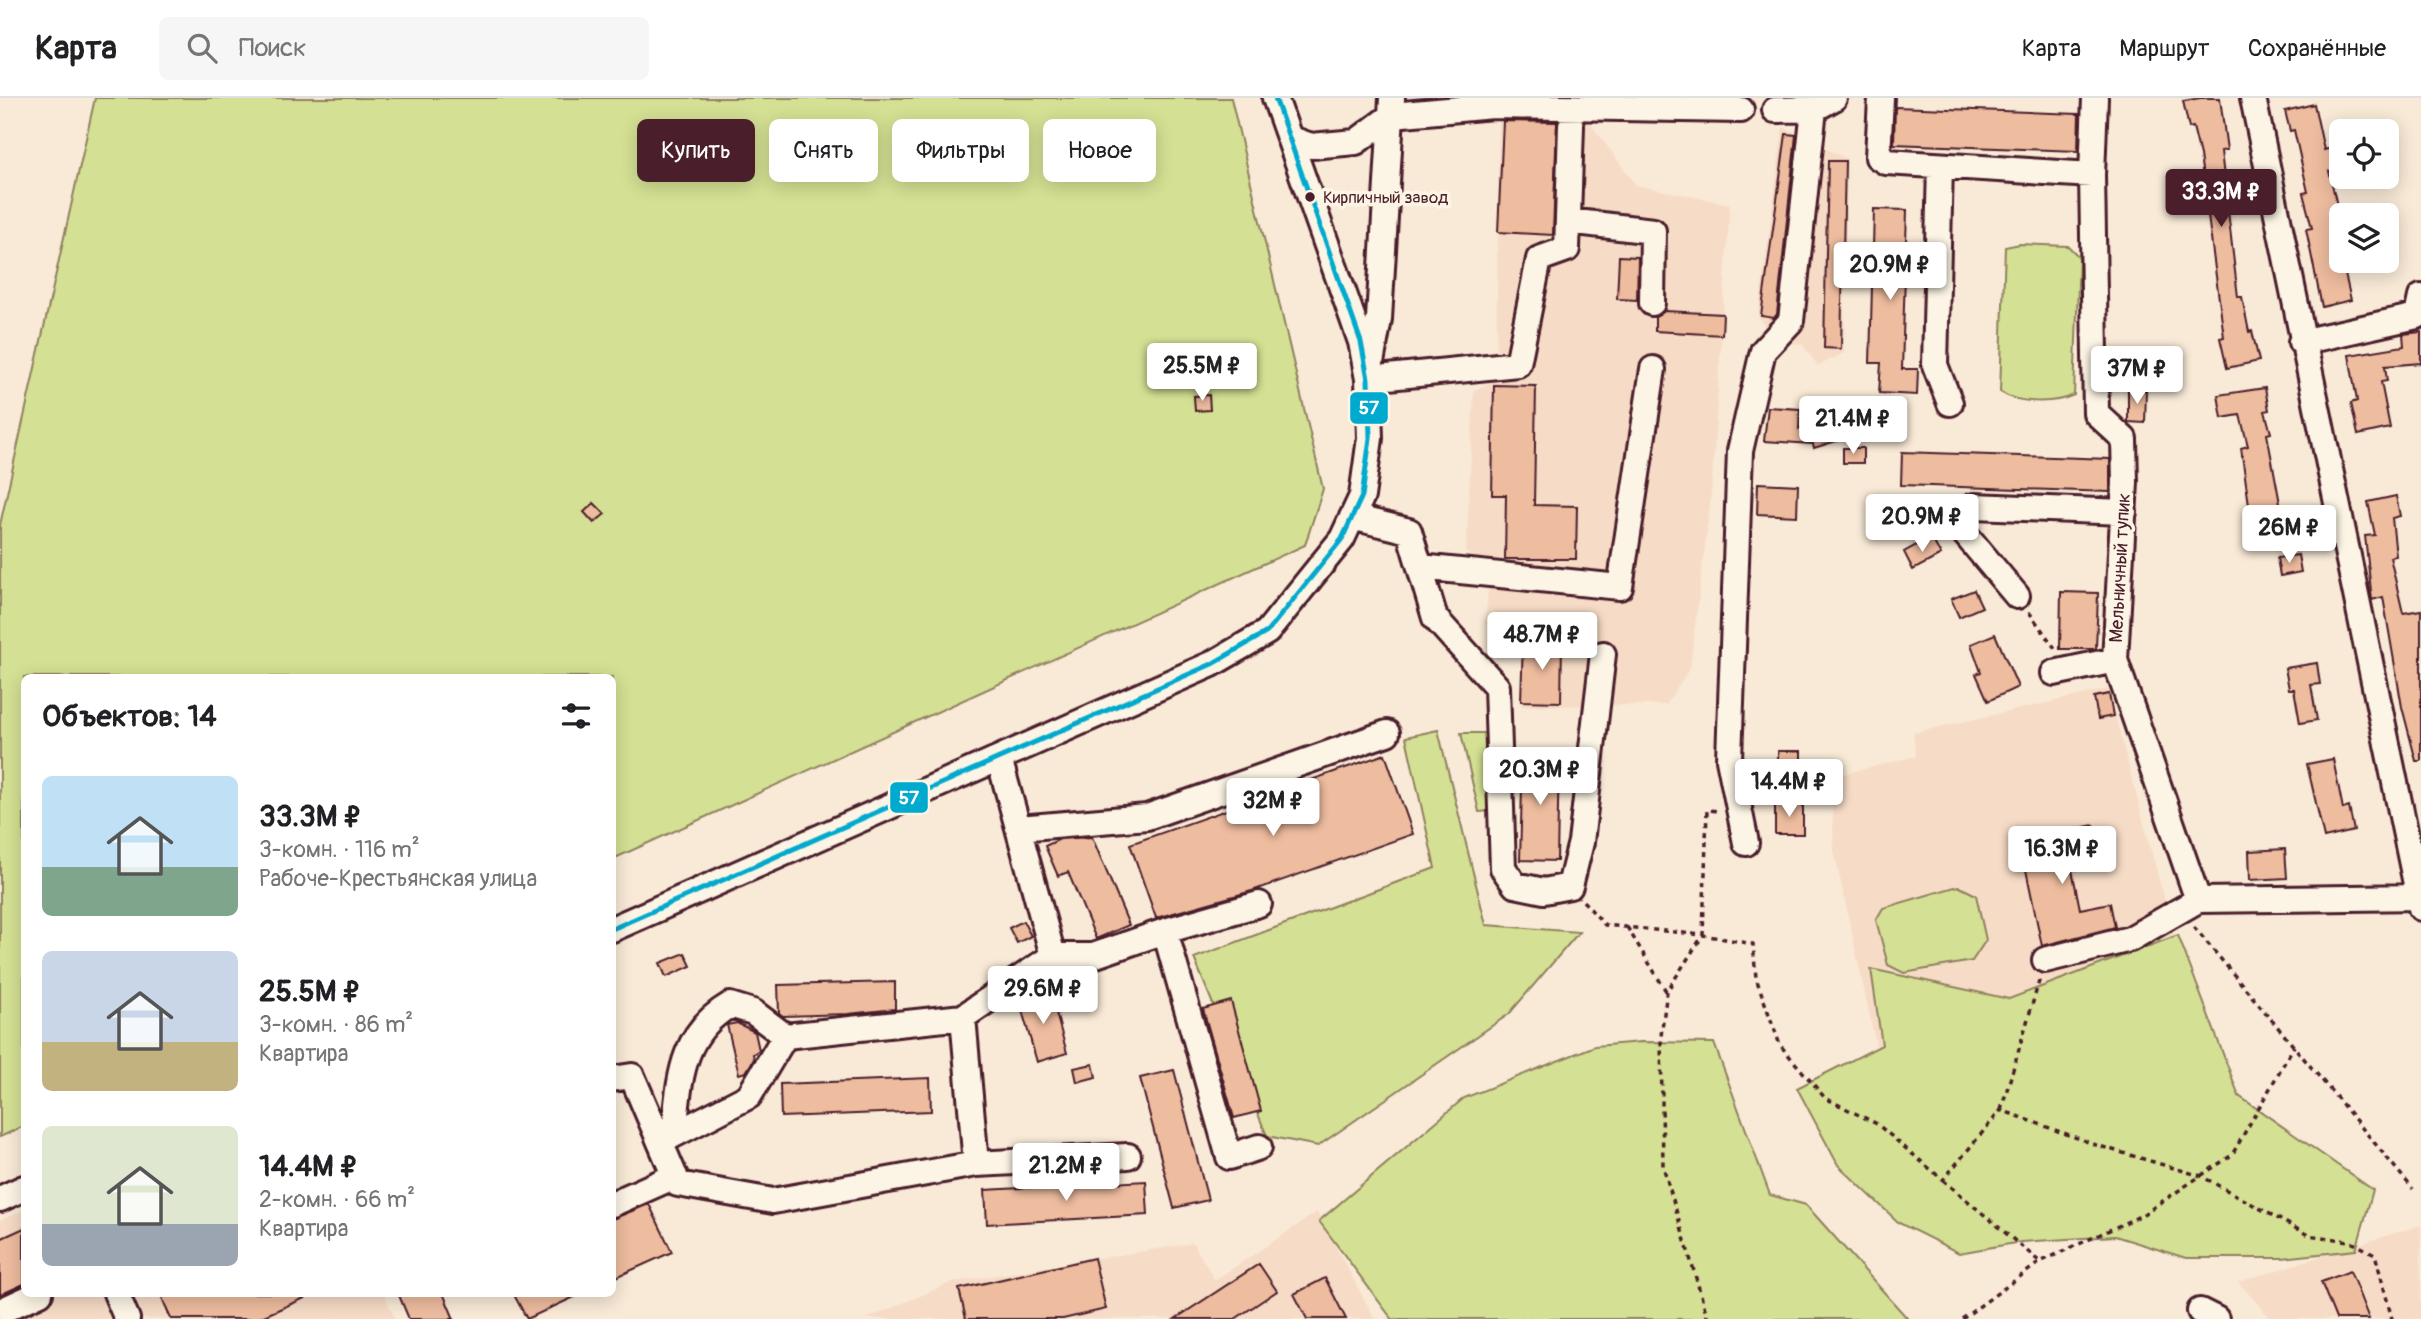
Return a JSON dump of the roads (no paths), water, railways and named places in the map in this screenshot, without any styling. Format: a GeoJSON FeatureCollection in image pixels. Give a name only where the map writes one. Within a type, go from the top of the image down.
{"type":"FeatureCollection","features":[{"type":"Feature","properties":{"kind":"street"},"geometry":{"type":"LineString","coordinates":[[616,927],[1212,664],[1267,632],[1335,549],[1362,496],[1370,438],[1368,379],[1361,342],[1275,98]]}},
{"type":"Feature","properties":{"kind":"street"},"geometry":{"type":"LineString","coordinates":[[1881,98],[1878,157],[1886,162],[2092,175]]}},
{"type":"Feature","properties":{"kind":"street","name":"Мельничный тупик"},"geometry":{"type":"LineString","coordinates":[[2095,98],[2092,175],[2096,413],[2124,439],[2124,512],[2115,660],[2189,905]]}},
{"type":"Feature","properties":{"kind":"street"},"geometry":{"type":"LineString","coordinates":[[2045,960],[2130,939],[2189,905],[2420,900],[2301,342],[2253,98]]}},
{"type":"Feature","properties":{"kind":"street"},"geometry":{"type":"LineString","coordinates":[[1746,843],[1729,759],[1740,451],[1763,351],[1791,321],[1824,104],[1775,110]]}},
{"type":"Feature","properties":{"kind":"street"},"geometry":{"type":"LineString","coordinates":[[1289,138],[1311,146],[1356,142],[1392,106],[1741,110]]}},
{"type":"Feature","properties":{"kind":"street"},"geometry":{"type":"LineString","coordinates":[[1368,379],[1380,319],[1392,106]]}},
{"type":"Feature","properties":{"kind":"street"},"geometry":{"type":"LineString","coordinates":[[1368,379],[1518,364],[1539,259],[1567,249],[1571,127]]}},
{"type":"Feature","properties":{"kind":"street"},"geometry":{"type":"LineString","coordinates":[[1941,166],[1935,365],[1950,403]]}},
{"type":"Feature","properties":{"kind":"street"},"geometry":{"type":"LineString","coordinates":[[1568,221],[1653,231],[1652,303]]}},
{"type":"Feature","properties":{"kind":"street"},"geometry":{"type":"LineString","coordinates":[[2301,342],[2417,316],[2421,297]]}},
{"type":"Feature","properties":{"kind":"street"},"geometry":{"type":"LineString","coordinates":[[1420,567],[1620,587],[1653,369]]}},
{"type":"Feature","properties":{"kind":"street"},"geometry":{"type":"LineString","coordinates":[[2017,596],[1961,528],[1962,512],[1974,506],[2124,512]]}},
{"type":"Feature","properties":{"kind":"street"},"geometry":{"type":"LineString","coordinates":[[1352,517],[1409,531],[1435,618],[1497,687],[1503,868],[1515,885],[1544,891],[1570,886],[1581,842],[1603,654]]}},
{"type":"Feature","properties":{"kind":"street"},"geometry":{"type":"LineString","coordinates":[[2063,671],[2115,660]]}},
{"type":"Feature","properties":{"kind":"street"},"geometry":{"type":"LineString","coordinates":[[1019,828],[1147,817],[1387,733]]}},
{"type":"Feature","properties":{"kind":"street"},"geometry":{"type":"LineString","coordinates":[[999,758],[1053,956]]}},
{"type":"Feature","properties":{"kind":"street"},"geometry":{"type":"LineString","coordinates":[[667,1137],[681,1063],[708,1018],[730,1005],[753,1012],[785,1036],[963,1017],[1053,956],[1093,956],[1165,931],[1259,904]]}},
{"type":"Feature","properties":{"kind":"street"},"geometry":{"type":"LineString","coordinates":[[1165,931],[1229,1157],[1259,1147]]}},
{"type":"Feature","properties":{"kind":"street"},"geometry":{"type":"LineString","coordinates":[[963,1017],[976,1164]]}},
{"type":"Feature","properties":{"kind":"street"},"geometry":{"type":"LineString","coordinates":[[667,1137],[749,1096],[785,1036]]}},
{"type":"Feature","properties":{"kind":"street"},"geometry":{"type":"LineString","coordinates":[[616,1078],[632,1076],[667,1137],[678,1184],[772,1201],[976,1164],[1128,1156]]}},
{"type":"Feature","properties":{"kind":"street"},"geometry":{"type":"LineString","coordinates":[[616,1202],[675,1176]]}},
{"type":"Feature","properties":{"kind":"street"},"geometry":{"type":"LineString","coordinates":[[0,1199],[21,1189]]}},
{"type":"Feature","properties":{"kind":"street"},"geometry":{"type":"LineString","coordinates":[[5,1309],[31,1297]]}},
{"type":"Feature","properties":{"kind":"street"},"geometry":{"type":"LineString","coordinates":[[118,1297],[127,1319]]}},
{"type":"Feature","properties":{"kind":"place","name":"Кирпичный завод"},"geometry":{"type":"Point","coordinates":[1310,197]}}]}
